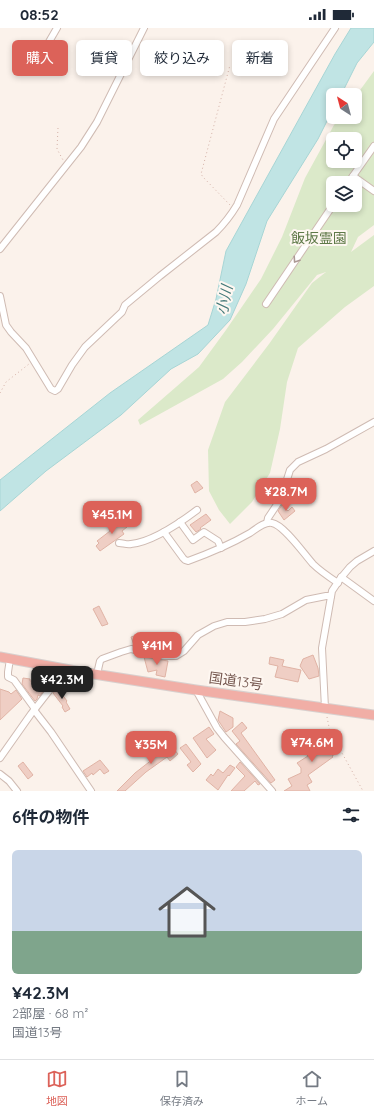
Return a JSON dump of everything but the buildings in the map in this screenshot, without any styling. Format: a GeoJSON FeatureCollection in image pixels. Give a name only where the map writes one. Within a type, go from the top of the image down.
{"type":"FeatureCollection","features":[{"type":"Feature","properties":{"kind":"highway","name":"国道13号"},"geometry":{"type":"LineString","coordinates":[[0,657],[196,690],[374,715]]}},
{"type":"Feature","properties":{"kind":"street"},"geometry":{"type":"LineString","coordinates":[[50,40],[57,28]]}},
{"type":"Feature","properties":{"kind":"street"},"geometry":{"type":"LineString","coordinates":[[0,249],[81,147],[97,122],[144,28]]}},
{"type":"Feature","properties":{"kind":"street"},"geometry":{"type":"LineString","coordinates":[[0,296],[6,324],[11,332],[26,348],[51,389],[55,391],[58,389],[72,365],[85,348],[122,312],[125,306],[223,225],[234,209],[274,120],[335,28]]}},
{"type":"Feature","properties":{"kind":"street"},"geometry":{"type":"LineString","coordinates":[[353,176],[374,146]]}},
{"type":"Feature","properties":{"kind":"street"},"geometry":{"type":"LineString","coordinates":[[362,182],[374,191]]}},
{"type":"Feature","properties":{"kind":"street"},"geometry":{"type":"LineString","coordinates":[[266,304],[328,212]]}},
{"type":"Feature","properties":{"kind":"street"},"geometry":{"type":"LineString","coordinates":[[267,523],[268,518],[278,503],[290,470],[298,462],[326,449],[374,422]]}},
{"type":"Feature","properties":{"kind":"street"},"geometry":{"type":"LineString","coordinates":[[119,543],[130,544],[144,541],[164,532],[197,510]]}},
{"type":"Feature","properties":{"kind":"street"},"geometry":{"type":"LineString","coordinates":[[180,522],[194,540],[204,532],[218,541],[221,548]]}},
{"type":"Feature","properties":{"kind":"street"},"geometry":{"type":"LineString","coordinates":[[164,532],[185,560],[188,561],[244,537],[267,523],[274,523],[280,526],[292,538],[304,554],[315,565],[374,601]]}},
{"type":"Feature","properties":{"kind":"street"},"geometry":{"type":"LineString","coordinates":[[325,708],[322,648],[332,591],[339,580],[357,561],[374,551]]}},
{"type":"Feature","properties":{"kind":"street"},"geometry":{"type":"LineString","coordinates":[[97,674],[100,661],[102,659],[121,652],[131,649],[163,656],[176,656],[184,651],[198,635],[214,626],[227,622],[245,622],[265,619],[282,614],[306,600],[332,596]]}},
{"type":"Feature","properties":{"kind":"street"},"geometry":{"type":"LineString","coordinates":[[10,659],[8,676],[14,680],[35,709],[91,791]]}},
{"type":"Feature","properties":{"kind":"street"},"geometry":{"type":"LineString","coordinates":[[0,758],[66,669]]}},
{"type":"Feature","properties":{"kind":"street"},"geometry":{"type":"LineString","coordinates":[[196,690],[224,738],[272,791]]}},
{"type":"Feature","properties":{"kind":"street"},"geometry":{"type":"LineString","coordinates":[[0,774],[9,781],[17,791]]}},
{"type":"Feature","properties":{"kind":"path"},"geometry":{"type":"LineString","coordinates":[[230,65],[201,174],[234,209]]}},
{"type":"Feature","properties":{"kind":"path"},"geometry":{"type":"LineString","coordinates":[[58,128],[57,149],[67,166]]}},
{"type":"Feature","properties":{"kind":"path"},"geometry":{"type":"LineString","coordinates":[[0,393],[6,382],[34,360]]}},
{"type":"Feature","properties":{"kind":"path"},"geometry":{"type":"LineString","coordinates":[[325,708],[330,732],[363,791]]}},
{"type":"Feature","properties":{"kind":"green space","name":"飯坂霊園"},"geometry":{"type":"Polygon","coordinates":[[[374,71],[374,225],[358,237],[351,252],[374,235],[374,286],[345,307],[298,348],[287,382],[280,429],[270,473],[252,502],[230,524],[219,510],[209,491],[208,450],[225,402],[269,344],[312,283],[326,272],[317,275],[273,329],[242,362],[223,379],[140,425],[138,420],[199,367],[261,279],[282,237],[305,178],[326,140],[326,168],[362,168],[362,132],[330,132],[334,125],[362,124],[362,88],[374,71]]]}},
{"type":"Feature","properties":{"kind":"water","name":"小川"},"geometry":{"type":"Polygon","coordinates":[[[351,28],[374,28],[374,42],[357,63],[344,88],[326,88],[326,123],[318,139],[267,221],[246,284],[230,320],[198,354],[171,369],[121,415],[46,471],[0,511],[0,480],[110,393],[208,325],[216,299],[226,251],[335,54],[351,28]]]}}]}
